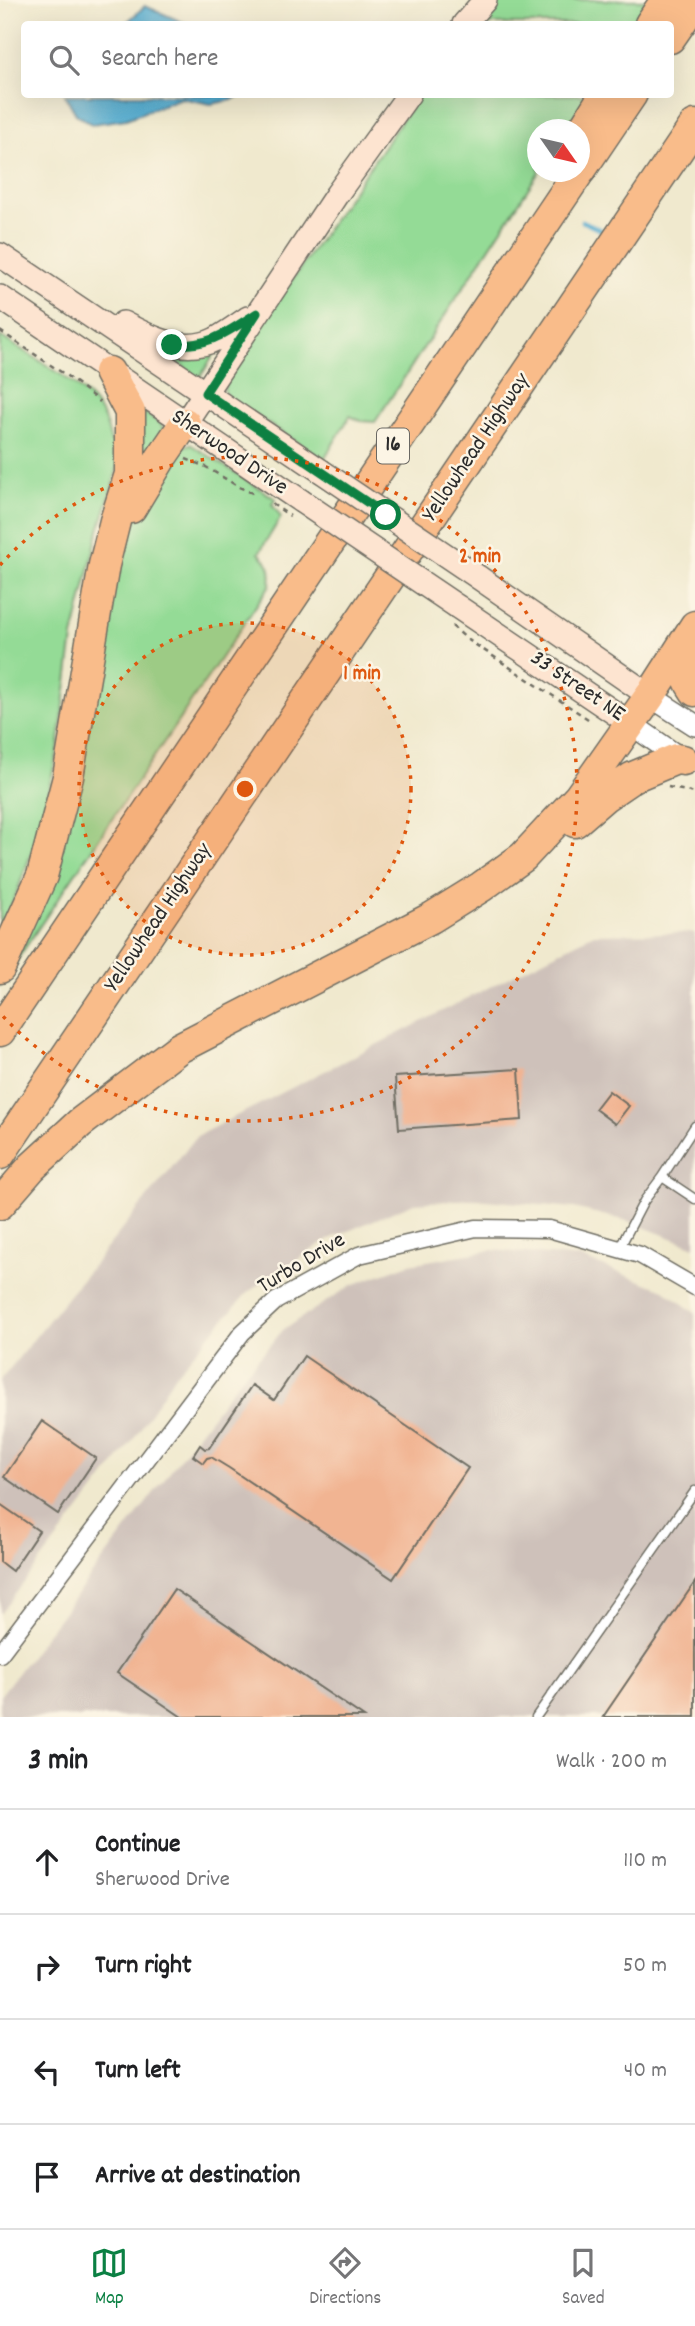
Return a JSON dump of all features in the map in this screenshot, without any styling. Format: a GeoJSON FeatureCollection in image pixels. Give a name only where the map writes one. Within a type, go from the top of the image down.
{"type":"FeatureCollection","features":[{"type":"Feature","properties":{"kind":"highway"},"geometry":{"type":"LineString","coordinates":[[652,21],[666,0]]}},
{"type":"Feature","properties":{"kind":"highway"},"geometry":{"type":"LineString","coordinates":[[674,32],[695,2]]}},
{"type":"Feature","properties":{"kind":"highway"},"geometry":{"type":"LineString","coordinates":[[589,119],[602,98]]}},
{"type":"Feature","properties":{"kind":"highway","name":"16"},"geometry":{"type":"LineString","coordinates":[[590,155],[629,98]]}},
{"type":"Feature","properties":{"kind":"highway","name":"Yellowhead Highway"},"geometry":{"type":"LineString","coordinates":[[0,1154],[695,125]]}},
{"type":"Feature","properties":{"kind":"highway"},"geometry":{"type":"LineString","coordinates":[[533,240],[542,192],[548,182]]}},
{"type":"Feature","properties":{"kind":"highway","name":"16"},"geometry":{"type":"LineString","coordinates":[[0,1031],[572,182]]}},
{"type":"Feature","properties":{"kind":"highway"},"geometry":{"type":"LineString","coordinates":[[0,968],[42,876],[65,790],[104,565],[130,474],[130,412],[109,372]]}},
{"type":"Feature","properties":{"kind":"highway"},"geometry":{"type":"LineString","coordinates":[[104,565],[137,496],[184,423]]}},
{"type":"Feature","properties":{"kind":"highway"},"geometry":{"type":"LineString","coordinates":[[0,1205],[32,1167],[79,1123],[179,1048],[431,918],[523,857],[579,797],[695,626]]}},
{"type":"Feature","properties":{"kind":"highway"},"geometry":{"type":"LineString","coordinates":[[695,632],[684,664],[695,691]]}},
{"type":"Feature","properties":{"kind":"highway"},"geometry":{"type":"LineString","coordinates":[[523,857],[542,849],[633,776],[676,759],[689,764]]}},
{"type":"Feature","properties":{"kind":"main road"},"geometry":{"type":"LineString","coordinates":[[467,21],[485,0]]}},
{"type":"Feature","properties":{"kind":"main road"},"geometry":{"type":"LineString","coordinates":[[184,423],[337,194],[406,98]]}},
{"type":"Feature","properties":{"kind":"main road","name":"Sherwood Drive"},"geometry":{"type":"LineString","coordinates":[[0,255],[478,577]]}},
{"type":"Feature","properties":{"kind":"main road"},"geometry":{"type":"LineString","coordinates":[[41,282],[140,333],[172,345],[192,345],[214,340],[257,313]]}},
{"type":"Feature","properties":{"kind":"main road","name":"Sherwood Drive"},"geometry":{"type":"LineString","coordinates":[[0,297],[302,502],[455,617]]}},
{"type":"Feature","properties":{"kind":"main road","name":"33 Street NE"},"geometry":{"type":"LineString","coordinates":[[478,577],[650,696]]}},
{"type":"Feature","properties":{"kind":"main road","name":"33 Street NE"},"geometry":{"type":"LineString","coordinates":[[455,617],[631,724]]}},
{"type":"Feature","properties":{"kind":"street","name":"33 Street NE"},"geometry":{"type":"LineString","coordinates":[[650,696],[695,725]]}},
{"type":"Feature","properties":{"kind":"street","name":"33 Street NE"},"geometry":{"type":"LineString","coordinates":[[631,724],[689,764]]}},
{"type":"Feature","properties":{"kind":"street","name":"Turbo Drive"},"geometry":{"type":"LineString","coordinates":[[1,1651],[242,1333],[276,1301],[359,1255],[476,1228],[549,1230],[640,1255],[695,1287]]}},
{"type":"Feature","properties":{"kind":"lane"},"geometry":{"type":"LineString","coordinates":[[619,1249],[644,1201],[695,1126]]}},
{"type":"Feature","properties":{"kind":"lane"},"geometry":{"type":"LineString","coordinates":[[662,1177],[695,1199]]}},
{"type":"Feature","properties":{"kind":"lane"},"geometry":{"type":"LineString","coordinates":[[536,1717],[695,1491]]}},
{"type":"Feature","properties":{"kind":"path"},"geometry":{"type":"LineString","coordinates":[[0,331],[67,376],[102,404]]}},
{"type":"Feature","properties":{"kind":"path"},"geometry":{"type":"LineString","coordinates":[[183,457],[262,498]]}},
{"type":"Feature","properties":{"kind":"path"},"geometry":{"type":"LineString","coordinates":[[455,617],[467,639],[594,723]]}},
{"type":"Feature","properties":{"kind":"shaded area"},"geometry":{"type":"Polygon","coordinates":[[[695,933],[695,1247],[628,1221],[574,1208],[475,1199],[414,1203],[327,1240],[247,1293],[177,1372],[133,1440],[0,1614],[0,1381],[197,1136],[594,934],[695,933]]]}},
{"type":"Feature","properties":{"kind":"shaded area"},"geometry":{"type":"Polygon","coordinates":[[[493,1250],[581,1258],[664,1290],[695,1313],[695,1717],[0,1717],[0,1696],[237,1383],[284,1329],[352,1285],[409,1264],[493,1250]]]}},
{"type":"Feature","properties":{"kind":"green space"},"geometry":{"type":"Polygon","coordinates":[[[498,0],[650,0],[636,21],[480,21],[498,0]]]}},
{"type":"Feature","properties":{"kind":"green space"},"geometry":{"type":"Polygon","coordinates":[[[417,98],[587,98],[573,119],[527,119],[527,182],[532,182],[375,422],[361,421],[350,416],[324,459],[226,397],[224,389],[229,372],[417,98]]]}},
{"type":"Feature","properties":{"kind":"green space"},"geometry":{"type":"Polygon","coordinates":[[[0,336],[78,387],[100,411],[111,442],[122,442],[121,457],[97,537],[73,637],[58,750],[37,838],[13,902],[0,927],[0,336]]]}},
{"type":"Feature","properties":{"kind":"green space"},"geometry":{"type":"Polygon","coordinates":[[[147,340],[216,351],[201,376],[197,377],[147,340]]]}},
{"type":"Feature","properties":{"kind":"green space"},"geometry":{"type":"Polygon","coordinates":[[[141,410],[161,424],[163,429],[135,479],[141,410]]]}},
{"type":"Feature","properties":{"kind":"green space"},"geometry":{"type":"Polygon","coordinates":[[[190,444],[276,499],[272,504],[281,517],[259,553],[269,567],[270,585],[0,985],[0,977],[116,570],[149,489],[182,447],[190,444]]]}},
{"type":"Feature","properties":{"kind":"water"},"geometry":{"type":"Polygon","coordinates":[[[145,6],[180,21],[128,21],[145,6]]]}},
{"type":"Feature","properties":{"kind":"water"},"geometry":{"type":"Polygon","coordinates":[[[67,98],[181,98],[126,119],[92,124],[76,114],[67,98]]]}},
{"type":"Feature","properties":{"kind":"water"},"geometry":{"type":"Polygon","coordinates":[[[181,98],[235,98],[211,104],[181,98]]]}},
{"type":"Feature","properties":{"kind":"building"},"geometry":{"type":"Polygon","coordinates":[[[519,1069],[522,1120],[399,1129],[395,1077],[519,1069]]]}},
{"type":"Feature","properties":{"kind":"building"},"geometry":{"type":"Polygon","coordinates":[[[609,1091],[629,1106],[615,1124],[595,1109],[609,1091]]]}},
{"type":"Feature","properties":{"kind":"building"},"geometry":{"type":"Polygon","coordinates":[[[304,1356],[468,1468],[393,1579],[229,1468],[211,1457],[203,1463],[193,1456],[200,1445],[205,1449],[209,1448],[252,1385],[274,1400],[304,1356]]]}},
{"type":"Feature","properties":{"kind":"building"},"geometry":{"type":"Polygon","coordinates":[[[42,1421],[96,1458],[58,1514],[4,1477],[42,1421]]]}},
{"type":"Feature","properties":{"kind":"building"},"geometry":{"type":"Polygon","coordinates":[[[0,1504],[39,1531],[12,1571],[0,1562],[0,1504]]]}},
{"type":"Feature","properties":{"kind":"building"},"geometry":{"type":"Polygon","coordinates":[[[695,1582],[695,1717],[603,1717],[695,1582]]]}},
{"type":"Feature","properties":{"kind":"building"},"geometry":{"type":"Polygon","coordinates":[[[174,1589],[364,1717],[182,1717],[117,1673],[174,1589]]]}},
{"type":"Feature","properties":{"kind":"waterway"},"geometry":{"type":"LineString","coordinates":[[582,221],[603,231]]}},
{"type":"Feature","properties":{"kind":"route"},"geometry":{"type":"LineString","coordinates":[[172,345],[192,345],[214,340],[257,313],[205,393],[386,515]]}}]}
